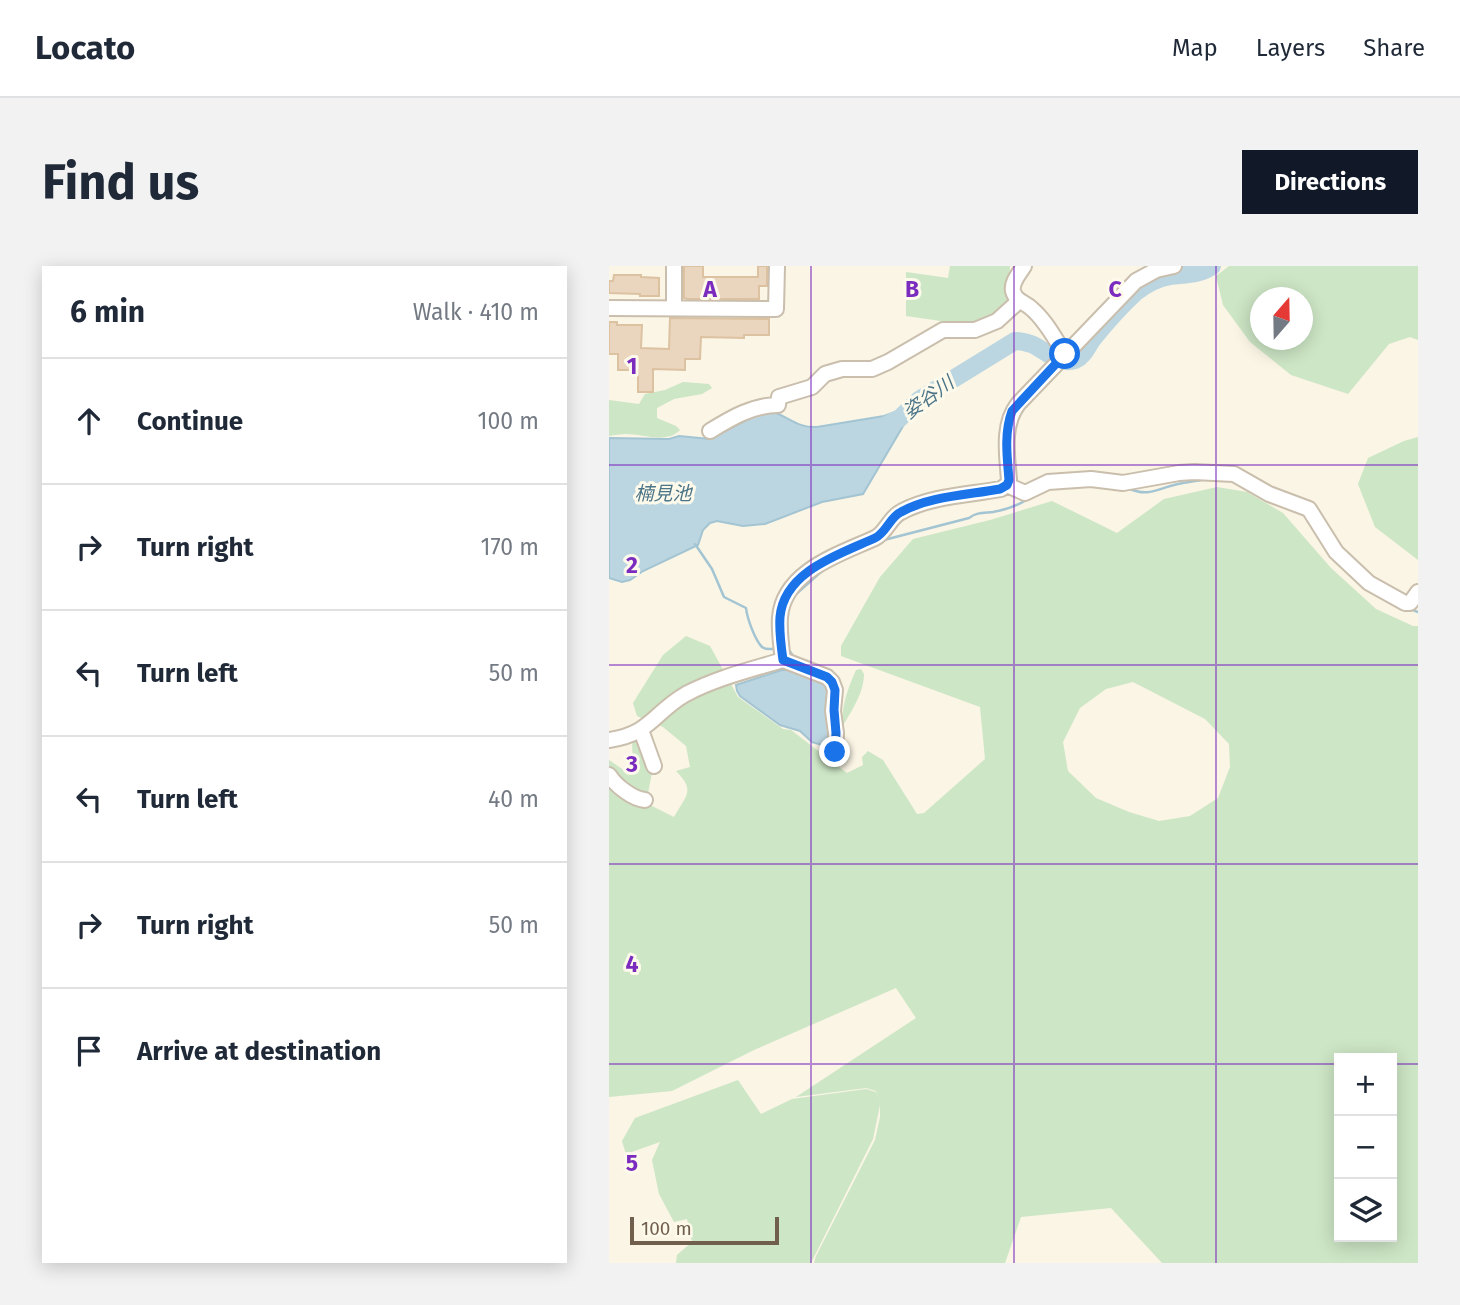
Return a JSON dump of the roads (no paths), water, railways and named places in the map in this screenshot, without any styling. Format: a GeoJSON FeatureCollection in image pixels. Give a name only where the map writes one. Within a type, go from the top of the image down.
{"type":"FeatureCollection","features":[{"type":"Feature","properties":{"kind":"street"},"geometry":{"type":"LineString","coordinates":[[674,266],[674,307]]}},
{"type":"Feature","properties":{"kind":"street"},"geometry":{"type":"LineString","coordinates":[[609,308],[776,309],[777,266]]}},
{"type":"Feature","properties":{"kind":"street"},"geometry":{"type":"LineString","coordinates":[[1024,266],[1013,289],[1019,301],[1031,308],[1044,323],[1061,358]]}},
{"type":"Feature","properties":{"kind":"street"},"geometry":{"type":"LineString","coordinates":[[783,660],[780,616],[791,587],[823,561],[879,536],[898,513],[926,502],[1000,489],[1007,485],[1008,422],[1012,411],[1136,281],[1156,270],[1174,266]]}},
{"type":"Feature","properties":{"kind":"street"},"geometry":{"type":"LineString","coordinates":[[710,431],[733,417],[764,405],[778,405],[779,397],[812,387],[825,374],[842,369],[871,369],[943,330],[975,330],[997,321],[1019,301]]}},
{"type":"Feature","properties":{"kind":"street"},"geometry":{"type":"LineString","coordinates":[[1007,485],[1025,493],[1048,482],[1091,480],[1123,483],[1179,473],[1234,474],[1269,494],[1309,509],[1336,552],[1369,583],[1405,603],[1410,603],[1418,592]]}},
{"type":"Feature","properties":{"kind":"street"},"geometry":{"type":"LineString","coordinates":[[609,740],[629,736],[641,730],[684,695],[783,660],[827,677],[832,682],[835,690],[835,752]]}},
{"type":"Feature","properties":{"kind":"street"},"geometry":{"type":"LineString","coordinates":[[641,730],[654,766]]}},
{"type":"Feature","properties":{"kind":"street"},"geometry":{"type":"LineString","coordinates":[[609,775],[638,799],[645,800]]}},
{"type":"Feature","properties":{"kind":"water","name":"楠見池"},"geometry":{"type":"Polygon","coordinates":[[[771,411],[810,427],[884,416],[898,411],[906,421],[863,494],[822,502],[765,524],[743,526],[717,521],[710,523],[703,530],[698,545],[630,580],[622,582],[609,578],[609,438],[669,439],[679,436],[710,439],[762,412],[771,411]]]}},
{"type":"Feature","properties":{"kind":"water"},"geometry":{"type":"Polygon","coordinates":[[[782,670],[796,670],[830,685],[830,742],[822,745],[812,742],[800,731],[780,725],[737,691],[736,685],[782,670]]]}},
{"type":"Feature","properties":{"kind":"waterway","name":"姿谷川"},"geometry":{"type":"LineString","coordinates":[[881,428],[900,418],[919,400],[1015,341],[1036,346],[1063,361],[1075,360],[1083,354],[1113,315],[1140,289],[1161,278],[1197,273],[1212,266]]}},
{"type":"Feature","properties":{"kind":"waterway"},"geometry":{"type":"LineString","coordinates":[[1128,488],[1148,492],[1206,479]]}},
{"type":"Feature","properties":{"kind":"waterway"},"geometry":{"type":"LineString","coordinates":[[884,540],[977,514],[1006,509],[1028,499]]}},
{"type":"Feature","properties":{"kind":"waterway"},"geometry":{"type":"LineString","coordinates":[[695,544],[712,569],[724,597],[746,608],[759,644],[765,649],[774,649]]}},
{"type":"Feature","properties":{"kind":"waterway"},"geometry":{"type":"LineString","coordinates":[[795,595],[822,571]]}},
{"type":"Feature","properties":{"kind":"waterway"},"geometry":{"type":"LineString","coordinates":[[1408,608],[1418,612]]}},
{"type":"Feature","properties":{"kind":"waterway"},"geometry":{"type":"LineString","coordinates":[[787,647],[795,659]]}}]}
